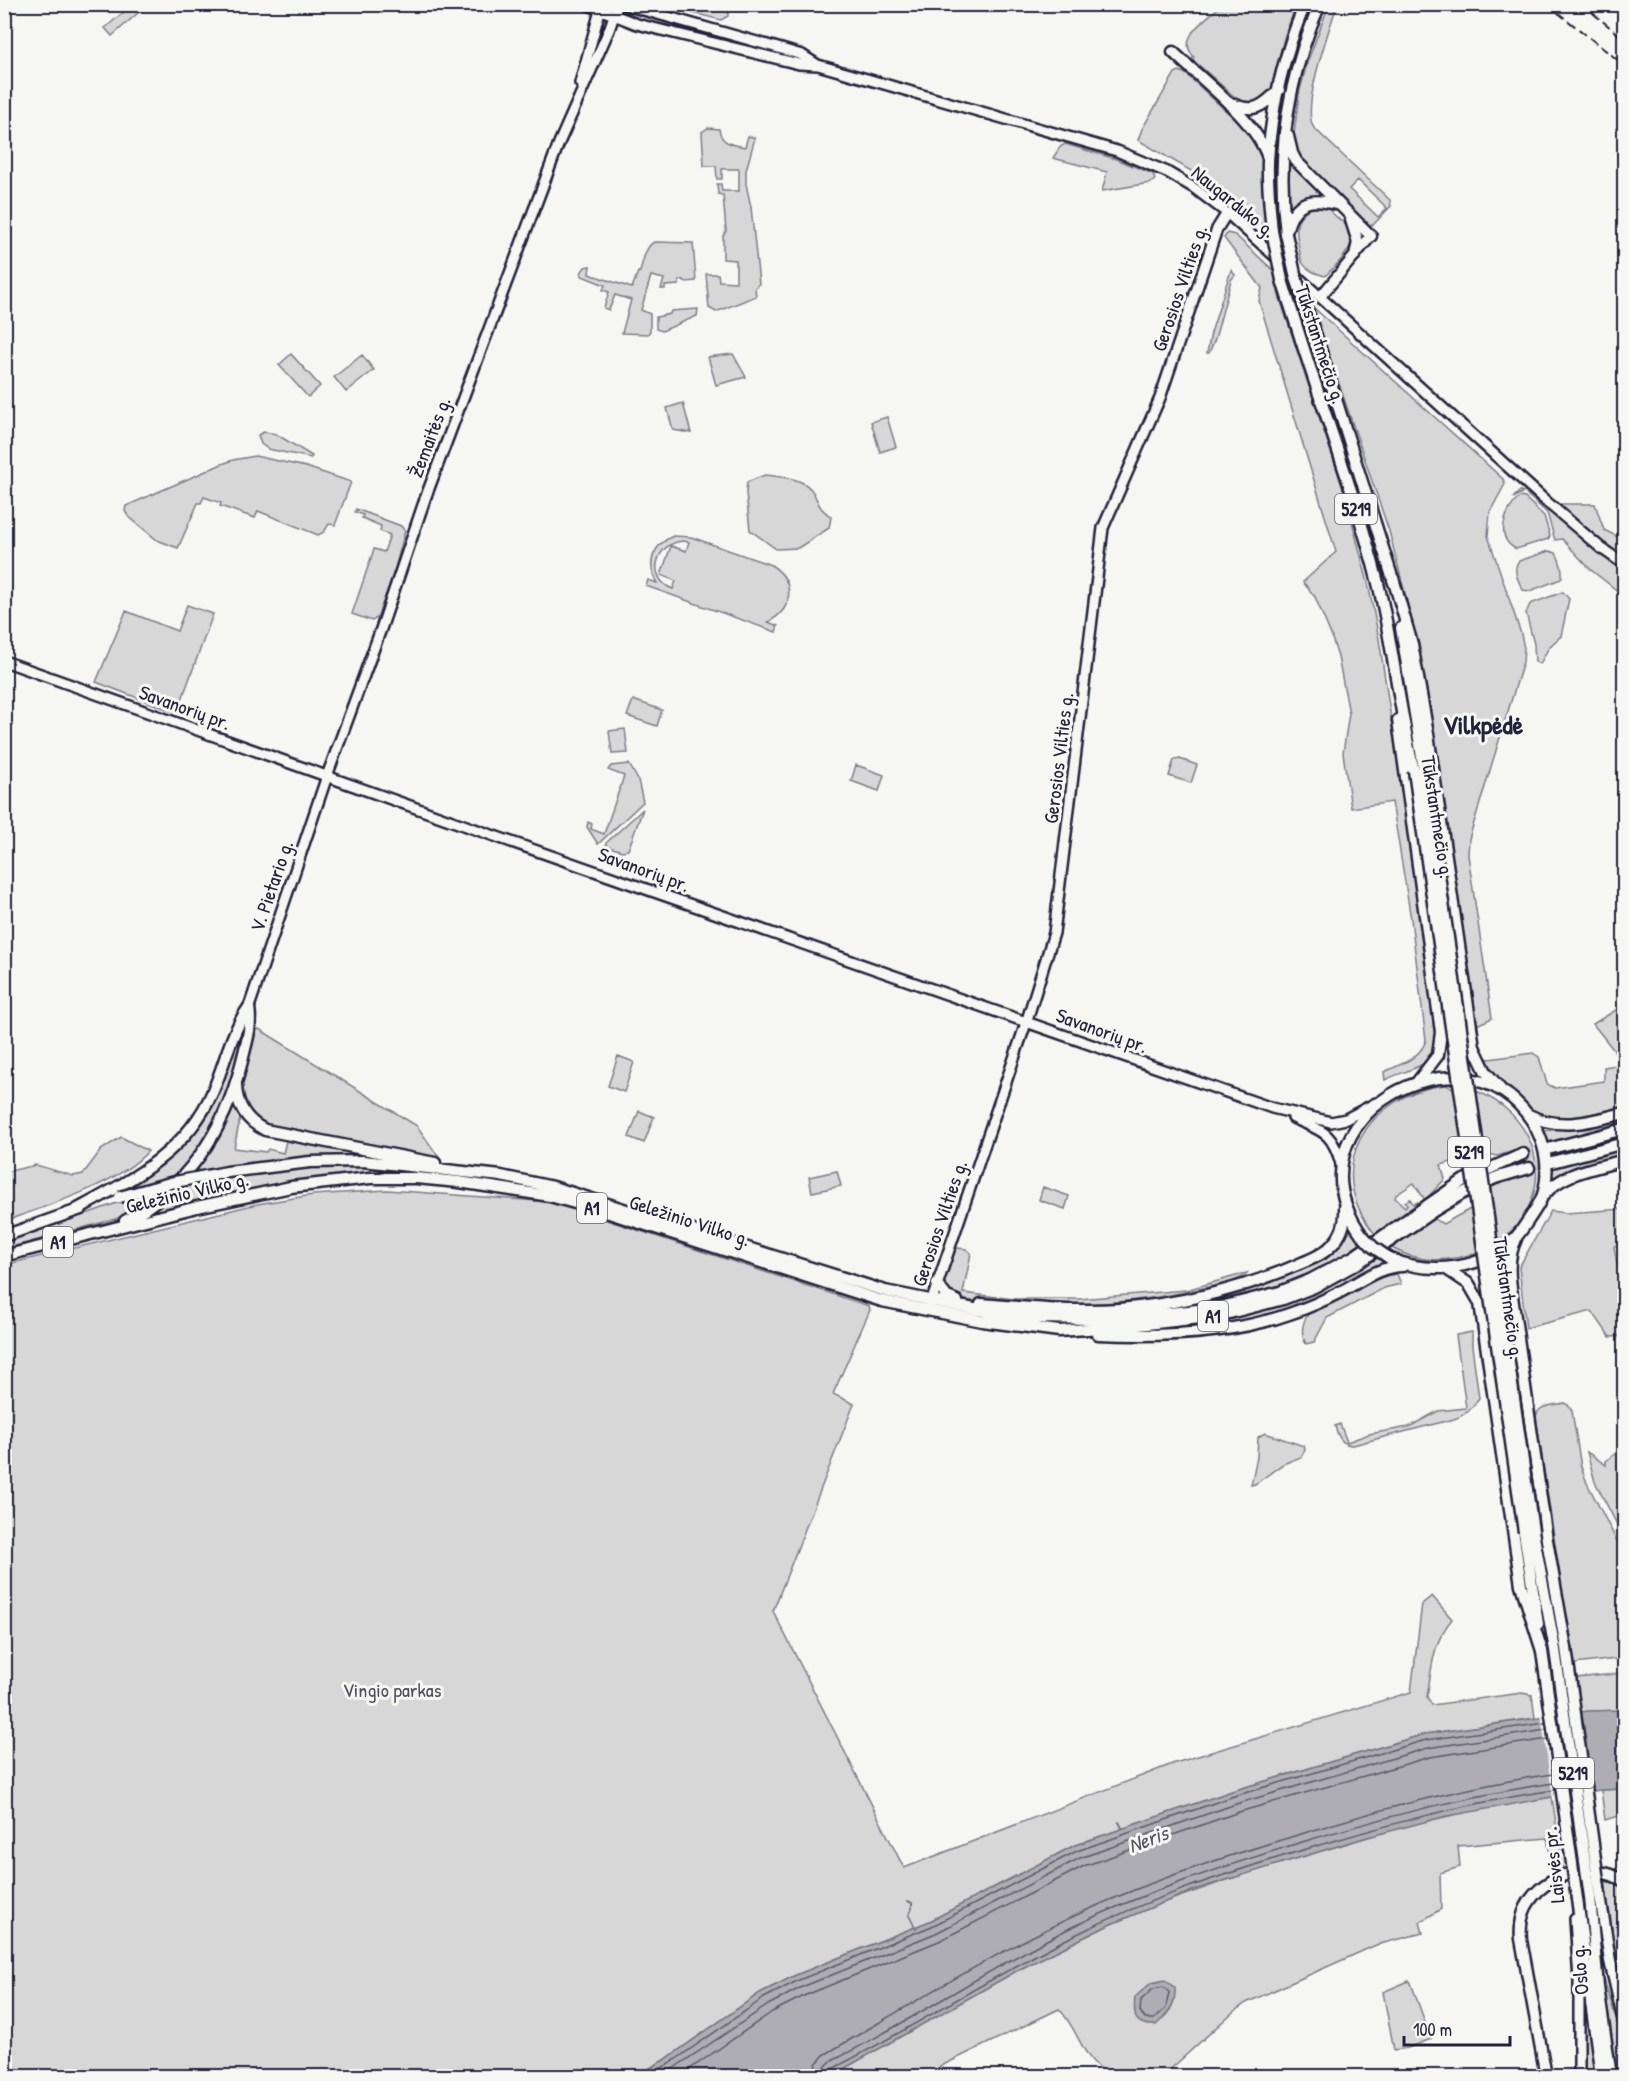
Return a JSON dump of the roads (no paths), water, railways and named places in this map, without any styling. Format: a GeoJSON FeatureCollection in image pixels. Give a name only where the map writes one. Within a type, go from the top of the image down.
{"type":"FeatureCollection","features":[{"type":"Feature","properties":{"kind":"highway","name":"Tūkstantmečio g."},"geometry":{"type":"LineString","coordinates":[[1305,4],[1285,61],[1272,124],[1269,160],[1272,231],[1282,280],[1362,525],[1388,626],[1397,681],[1419,771]]}},
{"type":"Feature","properties":{"kind":"highway","name":"Tūkstantmečio g."},"geometry":{"type":"LineString","coordinates":[[1320,4],[1291,88],[1285,125],[1281,177],[1286,234],[1296,278],[1393,578],[1529,1532],[1542,1652]]}},
{"type":"Feature","properties":{"kind":"highway"},"geometry":{"type":"LineString","coordinates":[[1173,52],[1227,101],[1261,141],[1269,160]]}},
{"type":"Feature","properties":{"kind":"highway"},"geometry":{"type":"LineString","coordinates":[[1227,101],[1241,108],[1256,108],[1279,89]]}},
{"type":"Feature","properties":{"kind":"highway"},"geometry":{"type":"LineString","coordinates":[[1285,125],[1289,145],[1296,161],[1371,236]]}},
{"type":"Feature","properties":{"kind":"highway"},"geometry":{"type":"LineString","coordinates":[[1286,234],[1290,220],[1301,205],[1320,201],[1340,205]]}},
{"type":"Feature","properties":{"kind":"highway"},"geometry":{"type":"LineString","coordinates":[[1349,214],[1358,242],[1355,255]]}},
{"type":"Feature","properties":{"kind":"highway"},"geometry":{"type":"LineString","coordinates":[[1393,578],[1412,644],[1420,684],[1474,1047],[1486,1072],[1504,1094],[1527,1114],[1548,1124],[1562,1125],[1624,1113]]}},
{"type":"Feature","properties":{"kind":"highway"},"geometry":{"type":"LineString","coordinates":[[1397,681],[1398,717],[1406,784],[1441,1032],[1440,1049],[1435,1060],[1417,1082]]}},
{"type":"Feature","properties":{"kind":"highway"},"geometry":{"type":"LineString","coordinates":[[112,1228],[146,1208],[189,1170],[219,1128],[236,1084],[251,1024],[249,1007]]}},
{"type":"Feature","properties":{"kind":"highway"},"geometry":{"type":"LineString","coordinates":[[76,1210],[145,1171],[181,1140],[206,1107],[240,1020],[249,1007]]}},
{"type":"Feature","properties":{"kind":"highway"},"geometry":{"type":"LineString","coordinates":[[1064,1319],[1116,1309],[1175,1302],[1222,1292],[1271,1276],[1310,1259],[1330,1247],[1338,1237],[1345,1221],[1341,1164],[1348,1142],[1358,1124],[1389,1096],[1417,1082],[1442,1077],[1468,1079],[1504,1094]]}},
{"type":"Feature","properties":{"kind":"highway"},"geometry":{"type":"LineString","coordinates":[[236,1084],[237,1096],[243,1110],[252,1122],[265,1130],[501,1176]]}},
{"type":"Feature","properties":{"kind":"highway"},"geometry":{"type":"LineString","coordinates":[[1527,1114],[1541,1139],[1545,1155],[1546,1183],[1542,1198]]}},
{"type":"Feature","properties":{"kind":"highway"},"geometry":{"type":"LineString","coordinates":[[1548,1149],[1624,1129]]}},
{"type":"Feature","properties":{"kind":"highway"},"geometry":{"type":"LineString","coordinates":[[1552,1162],[1624,1143]]}},
{"type":"Feature","properties":{"kind":"highway","name":"A1"},"geometry":{"type":"LineString","coordinates":[[1356,1260],[1464,1180],[1523,1154]]}},
{"type":"Feature","properties":{"kind":"highway"},"geometry":{"type":"LineString","coordinates":[[1560,1649],[1509,1267],[1511,1251],[1542,1198],[1553,1185],[1563,1179],[1624,1160]]}},
{"type":"Feature","properties":{"kind":"highway","name":"Geležinio Vilko g."},"geometry":{"type":"LineString","coordinates":[[4,1236],[76,1210],[171,1183],[227,1172],[310,1162],[363,1161],[501,1176],[563,1190],[930,1306],[1031,1328],[1059,1330],[1218,1316],[1250,1309],[1306,1290],[1356,1260]]}},
{"type":"Feature","properties":{"kind":"highway","name":"A1"},"geometry":{"type":"LineString","coordinates":[[1356,1260],[1463,1193],[1495,1178],[1529,1168]]}},
{"type":"Feature","properties":{"kind":"highway","name":"Geležinio Vilko g."},"geometry":{"type":"LineString","coordinates":[[4,1256],[242,1196],[291,1187],[370,1178],[459,1182],[550,1196],[882,1301],[999,1314],[1064,1319],[1131,1317],[1217,1308],[1248,1302],[1310,1280],[1356,1260]]}},
{"type":"Feature","properties":{"kind":"highway"},"geometry":{"type":"LineString","coordinates":[[1344,1201],[1350,1216],[1373,1247],[1389,1258],[1411,1266]]}},
{"type":"Feature","properties":{"kind":"highway"},"geometry":{"type":"LineString","coordinates":[[1059,1330],[1147,1335],[1236,1328],[1275,1319],[1309,1306],[1388,1268],[1411,1266],[1444,1268],[1478,1262],[1502,1249],[1518,1236]]}},
{"type":"Feature","properties":{"kind":"highway"},"geometry":{"type":"LineString","coordinates":[[1444,1268],[1469,1284],[1480,1303],[1521,1585],[1542,1652]]}},
{"type":"Feature","properties":{"kind":"highway"},"geometry":{"type":"LineString","coordinates":[[937,1284],[947,1297],[999,1314]]}},
{"type":"Feature","properties":{"kind":"highway"},"geometry":{"type":"LineString","coordinates":[[964,1302],[1007,1307],[1116,1309]]}},
{"type":"Feature","properties":{"kind":"highway","name":"Tūkstantmečio g."},"geometry":{"type":"LineString","coordinates":[[1529,1532],[1560,1649]]}},
{"type":"Feature","properties":{"kind":"highway"},"geometry":{"type":"LineString","coordinates":[[1547,1540],[1551,1621]]}},
{"type":"Feature","properties":{"kind":"highway","name":"Laisvės pr."},"geometry":{"type":"LineString","coordinates":[[1560,1649],[1595,1896],[1624,2022]]}},
{"type":"Feature","properties":{"kind":"highway","name":"Laisvės pr."},"geometry":{"type":"LineString","coordinates":[[1542,1652],[1577,1899]]}},
{"type":"Feature","properties":{"kind":"highway"},"geometry":{"type":"LineString","coordinates":[[1546,2076],[1540,2034],[1522,1950],[1521,1929],[1526,1907],[1546,1885],[1578,1871],[1602,1871],[1624,1881]]}},
{"type":"Feature","properties":{"kind":"highway","name":"Oslo g."},"geometry":{"type":"LineString","coordinates":[[1595,1896],[1594,1923],[1598,1987],[1611,2076]]}},
{"type":"Feature","properties":{"kind":"highway","name":"Oslo g."},"geometry":{"type":"LineString","coordinates":[[1577,1899],[1601,2076]]}},
{"type":"Feature","properties":{"kind":"highway"},"geometry":{"type":"LineString","coordinates":[[1594,1923],[1602,1957],[1618,2000]]}},
{"type":"Feature","properties":{"kind":"main road","name":"Naugarduko g."},"geometry":{"type":"LineString","coordinates":[[586,4],[601,8],[614,16],[706,42],[799,64],[818,65],[1126,154],[1181,180],[1227,213],[1522,480],[1583,533],[1624,564]]}},
{"type":"Feature","properties":{"kind":"main road","name":"Naugarduko g."},"geometry":{"type":"LineString","coordinates":[[620,4],[802,55],[818,65]]}},
{"type":"Feature","properties":{"kind":"main road","name":"Žemaitės g."},"geometry":{"type":"LineString","coordinates":[[327,777],[425,500],[572,111],[620,4]]}},
{"type":"Feature","properties":{"kind":"main road","name":"Žemaitės g."},"geometry":{"type":"LineString","coordinates":[[572,111],[601,8]]}},
{"type":"Feature","properties":{"kind":"main road","name":"Gerosios Vilties g."},"geometry":{"type":"LineString","coordinates":[[930,1306],[1026,1023],[1054,933],[1102,528],[1160,398],[1217,229],[1227,213]]}},
{"type":"Feature","properties":{"kind":"main road"},"geometry":{"type":"LineString","coordinates":[[1320,297],[1371,236]]}},
{"type":"Feature","properties":{"kind":"main road","name":"Savanorių pr."},"geometry":{"type":"LineString","coordinates":[[4,661],[327,777],[1272,1108],[1331,1122],[1346,1119],[1389,1096]]}},
{"type":"Feature","properties":{"kind":"main road","name":"V. Pietario g."},"geometry":{"type":"LineString","coordinates":[[249,1007],[327,777]]}},
{"type":"Feature","properties":{"kind":"main road","name":"Savanorių pr."},"geometry":{"type":"LineString","coordinates":[[1272,1108],[1324,1132],[1334,1142],[1341,1164]]}},
{"type":"Feature","properties":{"kind":"main road","name":"Laisvės pr."},"geometry":{"type":"LineString","coordinates":[[1577,1899],[1575,1922],[1579,1980],[1579,2076]]}},
{"type":"Feature","properties":{"kind":"water","name":"Neris"},"geometry":{"type":"Polygon","coordinates":[[[1624,1710],[1624,1789],[1552,1797],[1443,1817],[1364,1838],[1197,1889],[1111,1924],[1020,1969],[831,2076],[636,2076],[666,2059],[760,1993],[796,1975],[930,1921],[1075,1845],[1232,1791],[1425,1734],[1588,1711],[1624,1710]]]}},
{"type":"Feature","properties":{"kind":"water"},"geometry":{"type":"Polygon","coordinates":[[[1165,1980],[1175,1988],[1174,2000],[1170,2009],[1156,2025],[1139,2022],[1134,2010],[1135,1997],[1151,1983],[1165,1980]]]}},
{"type":"Feature","properties":{"kind":"waterway","name":"Neris"},"geometry":{"type":"LineString","coordinates":[[1119,1822],[1122,1828]]}},
{"type":"Feature","properties":{"kind":"waterway"},"geometry":{"type":"LineString","coordinates":[[908,1901],[912,1903],[909,1915],[916,1929]]}},
{"type":"Feature","properties":{"kind":"tunnel"},"geometry":{"type":"LineString","coordinates":[[1523,1154],[1548,1149]]}},
{"type":"Feature","properties":{"kind":"tunnel"},"geometry":{"type":"LineString","coordinates":[[1529,1168],[1552,1162]]}},
{"type":"Feature","properties":{"kind":"railway"},"geometry":{"type":"LineString","coordinates":[[1547,4],[1624,65]]}},
{"type":"Feature","properties":{"kind":"railway"},"geometry":{"type":"LineString","coordinates":[[1582,4],[1624,39]]}},
{"type":"Feature","properties":{"kind":"district","name":"Vilkpėdė"},"geometry":{"type":"Point","coordinates":[1483,724]}},
{"type":"Feature","properties":{"kind":"park label","name":"Vingio parkas"},"geometry":{"type":"Point","coordinates":[392,1689]}}]}
